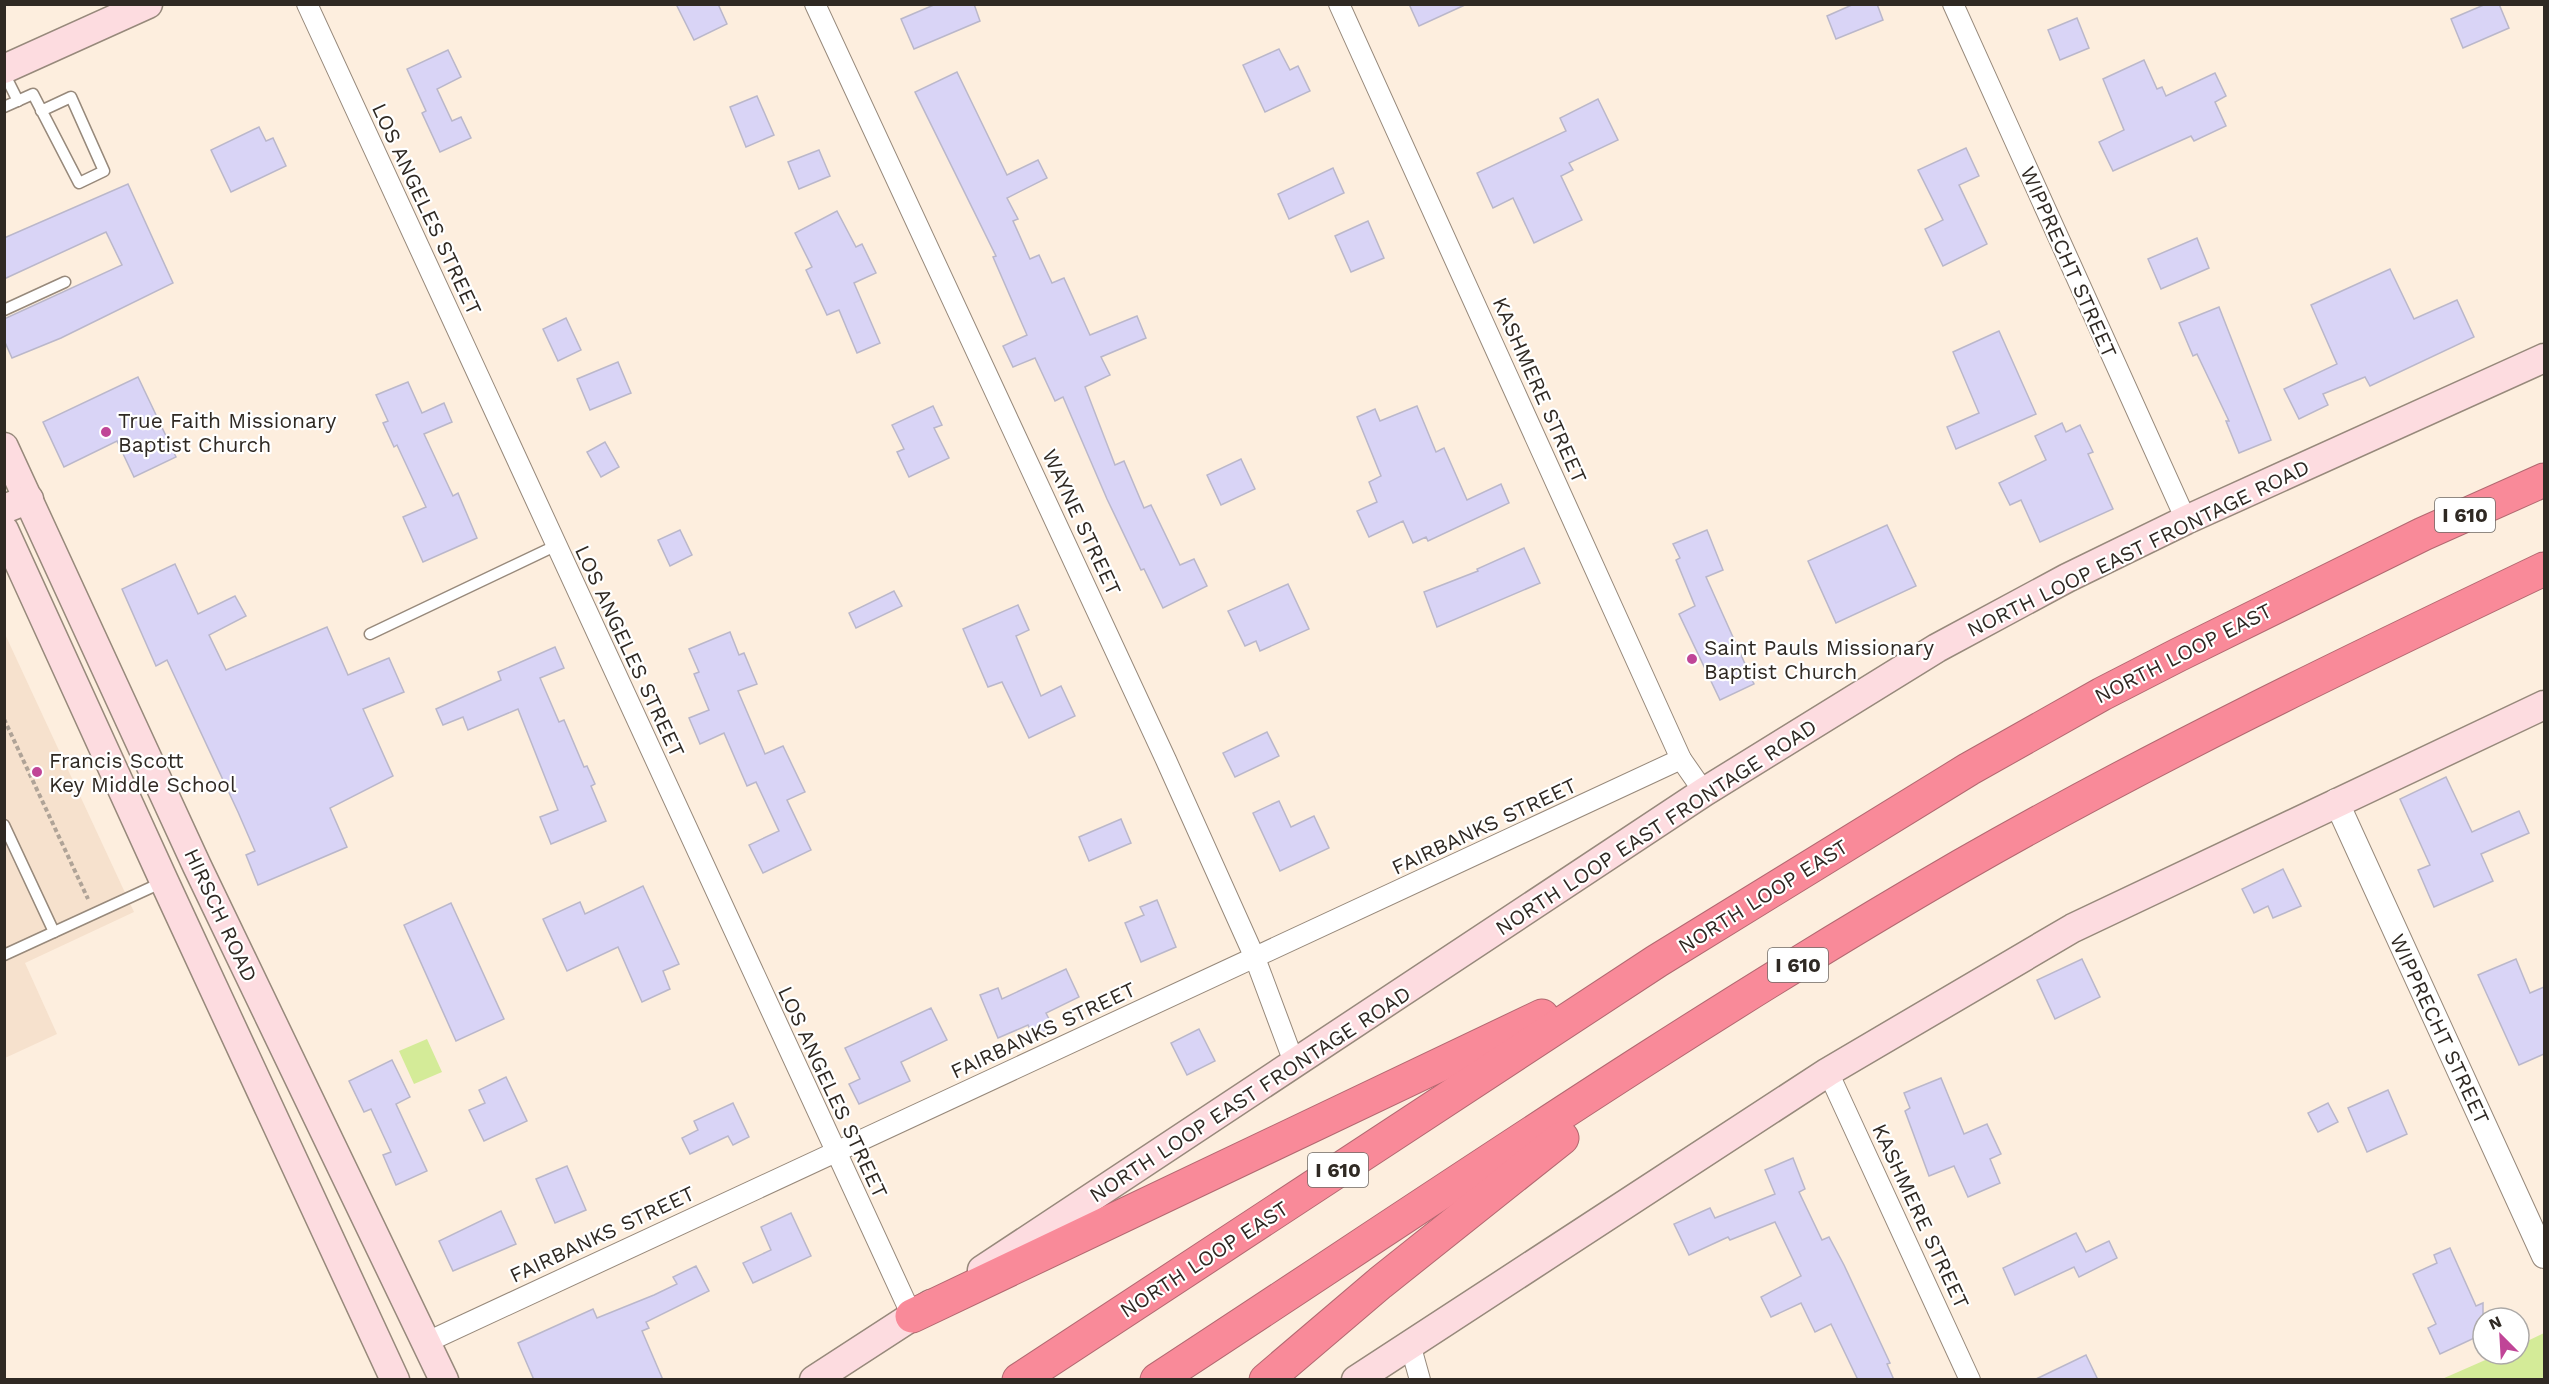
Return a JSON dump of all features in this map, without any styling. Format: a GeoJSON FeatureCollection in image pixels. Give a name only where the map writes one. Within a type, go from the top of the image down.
{"type":"FeatureCollection","features":[{"type":"Feature","properties":{"kind":"highway","name":"NORTH LOOP EAST"},"geometry":{"type":"LineString","coordinates":[[1019,1380],[1658,961],[1968,769],[2102,694],[2423,534],[2544,480]]}},
{"type":"Feature","properties":{"kind":"highway","name":"I 610"},"geometry":{"type":"LineString","coordinates":[[1157,1380],[1719,1014],[1930,885],[2131,771],[2345,663],[2544,569]]}},
{"type":"Feature","properties":{"kind":"highway"},"geometry":{"type":"LineString","coordinates":[[912,1316],[1658,961]]}},
{"type":"Feature","properties":{"kind":"highway"},"geometry":{"type":"LineString","coordinates":[[1266,1380],[1380,1283],[1719,1014]]}},
{"type":"Feature","properties":{"kind":"main road"},"geometry":{"type":"LineString","coordinates":[[4,71],[148,4]]}},
{"type":"Feature","properties":{"kind":"main road","name":"NORTH LOOP EAST FRONTAGE ROAD"},"geometry":{"type":"LineString","coordinates":[[814,1380],[1295,1065],[1704,792],[1936,648],[2067,578],[2186,520],[2544,358]]}},
{"type":"Feature","properties":{"kind":"main road","name":"HIRSCH ROAD"},"geometry":{"type":"LineString","coordinates":[[4,447],[16,504],[197,866],[444,1380]]}},
{"type":"Feature","properties":{"kind":"main road","name":"HIRSCH ROAD"},"geometry":{"type":"LineString","coordinates":[[4,530],[395,1380]]}},
{"type":"Feature","properties":{"kind":"main road"},"geometry":{"type":"LineString","coordinates":[[1356,1380],[1828,1072],[2073,928],[2336,801],[2544,705]]}},
{"type":"Feature","properties":{"kind":"main road"},"geometry":{"type":"LineString","coordinates":[[164,882],[197,866]]}},
{"type":"Feature","properties":{"kind":"main road"},"geometry":{"type":"LineString","coordinates":[[296,1165],[334,1211],[385,1318],[392,1326],[425,1343]]}},
{"type":"Feature","properties":{"kind":"street","name":"LOS ANGELES STREET"},"geometry":{"type":"LineString","coordinates":[[307,4],[834,1152],[912,1316]]}},
{"type":"Feature","properties":{"kind":"street","name":"WAYNE STREET"},"geometry":{"type":"LineString","coordinates":[[815,4],[1166,760],[1255,958],[1295,1065]]}},
{"type":"Feature","properties":{"kind":"street","name":"KASHMERE STREET"},"geometry":{"type":"LineString","coordinates":[[1339,4],[1681,759],[1704,792]]}},
{"type":"Feature","properties":{"kind":"street","name":"WIPPRECHT STREET"},"geometry":{"type":"LineString","coordinates":[[1953,4],[2186,520]]}},
{"type":"Feature","properties":{"kind":"street","name":"FAIRBANKS STREET"},"geometry":{"type":"LineString","coordinates":[[425,1343],[1681,759]]}},
{"type":"Feature","properties":{"kind":"street","name":"WIPPRECHT STREET"},"geometry":{"type":"LineString","coordinates":[[2336,801],[2544,1256]]}},
{"type":"Feature","properties":{"kind":"street","name":"KASHMERE STREET"},"geometry":{"type":"LineString","coordinates":[[1828,1072],[1970,1380]]}},
{"type":"Feature","properties":{"kind":"street"},"geometry":{"type":"LineString","coordinates":[[1410,1344],[1420,1380]]}},
{"type":"Feature","properties":{"kind":"lane"},"geometry":{"type":"LineString","coordinates":[[4,71],[18,101]]}},
{"type":"Feature","properties":{"kind":"lane"},"geometry":{"type":"LineString","coordinates":[[4,107],[33,94],[41,111],[78,183],[104,171],[71,98],[41,111]]}},
{"type":"Feature","properties":{"kind":"lane"},"geometry":{"type":"LineString","coordinates":[[4,310],[65,282]]}},
{"type":"Feature","properties":{"kind":"lane"},"geometry":{"type":"LineString","coordinates":[[370,634],[555,546]]}},
{"type":"Feature","properties":{"kind":"lane"},"geometry":{"type":"LineString","coordinates":[[4,825],[54,932]]}},
{"type":"Feature","properties":{"kind":"lane"},"geometry":{"type":"LineString","coordinates":[[4,955],[164,882]]}},
{"type":"Feature","properties":{"kind":"path"},"geometry":{"type":"LineString","coordinates":[[4,719],[88,900]]}},
{"type":"Feature","properties":{"kind":"shaded area","name":"Francis Scott Key Middle School"},"geometry":{"type":"Polygon","coordinates":[[[4,632],[134,912],[25,963],[57,1034],[5,1058],[4,632]]]}},
{"type":"Feature","properties":{"kind":"green space"},"geometry":{"type":"Polygon","coordinates":[[[427,1039],[442,1072],[414,1084],[399,1051],[427,1039]]]}},
{"type":"Feature","properties":{"kind":"green space"},"geometry":{"type":"Polygon","coordinates":[[[2544,1333],[2544,1379],[2442,1379],[2472,1366],[2531,1366],[2531,1339],[2544,1333]]]}},
{"type":"Feature","properties":{"kind":"building"},"geometry":{"type":"Polygon","coordinates":[[[676,4],[718,4],[727,24],[694,40],[676,4]]]}},
{"type":"Feature","properties":{"kind":"building"},"geometry":{"type":"Polygon","coordinates":[[[936,4],[974,4],[980,21],[914,49],[901,19],[936,4]]]}},
{"type":"Feature","properties":{"kind":"building"},"geometry":{"type":"Polygon","coordinates":[[[1409,4],[1467,4],[1419,26],[1409,4]]]}},
{"type":"Feature","properties":{"kind":"building"},"geometry":{"type":"Polygon","coordinates":[[[1854,4],[1877,4],[1883,20],[1836,39],[1827,16],[1854,4]]]}},
{"type":"Feature","properties":{"kind":"building"},"geometry":{"type":"Polygon","coordinates":[[[2486,4],[2499,4],[2509,28],[2463,48],[2451,19],[2486,4]]]}},
{"type":"Feature","properties":{"kind":"building"},"geometry":{"type":"Polygon","coordinates":[[[2077,18],[2089,48],[2060,60],[2048,30],[2077,18]]]}},
{"type":"Feature","properties":{"kind":"building"},"geometry":{"type":"Polygon","coordinates":[[[1279,49],[1290,70],[1298,66],[1310,91],[1265,112],[1243,65],[1279,49]]]}},
{"type":"Feature","properties":{"kind":"building"},"geometry":{"type":"Polygon","coordinates":[[[448,50],[461,77],[437,89],[452,121],[461,117],[471,138],[440,152],[422,113],[426,111],[407,69],[448,50]]]}},
{"type":"Feature","properties":{"kind":"building"},"geometry":{"type":"Polygon","coordinates":[[[2144,60],[2157,89],[2162,87],[2166,96],[2215,73],[2226,96],[2215,102],[2226,126],[2194,141],[2191,136],[2113,171],[2099,142],[2124,130],[2103,79],[2144,60]]]}},
{"type":"Feature","properties":{"kind":"building"},"geometry":{"type":"Polygon","coordinates":[[[957,72],[1007,175],[1038,160],[1047,178],[1007,198],[1018,219],[1013,221],[1030,259],[1039,255],[1052,283],[1064,278],[1090,335],[1137,316],[1146,338],[1101,357],[1110,375],[1085,387],[1115,465],[1124,461],[1144,508],[1151,505],[1180,565],[1194,559],[1207,586],[1163,608],[1144,569],[1141,570],[1107,499],[1063,397],[1055,401],[1035,358],[1013,367],[1003,346],[1027,335],[993,257],[996,256],[915,92],[957,72]]]}},
{"type":"Feature","properties":{"kind":"building"},"geometry":{"type":"Polygon","coordinates":[[[757,96],[774,135],[746,147],[730,107],[757,96]]]}},
{"type":"Feature","properties":{"kind":"building"},"geometry":{"type":"Polygon","coordinates":[[[1598,99],[1618,140],[1569,163],[1573,170],[1561,176],[1582,220],[1534,243],[1513,198],[1493,208],[1477,173],[1566,131],[1560,118],[1598,99]]]}},
{"type":"Feature","properties":{"kind":"building"},"geometry":{"type":"Polygon","coordinates":[[[259,127],[266,141],[273,138],[286,166],[231,192],[211,150],[259,127]]]}},
{"type":"Feature","properties":{"kind":"building"},"geometry":{"type":"Polygon","coordinates":[[[1966,148],[1979,176],[1959,185],[1987,244],[1943,266],[1925,229],[1943,220],[1918,170],[1966,148]]]}},
{"type":"Feature","properties":{"kind":"building"},"geometry":{"type":"Polygon","coordinates":[[[819,150],[830,176],[799,189],[788,162],[819,150]]]}},
{"type":"Feature","properties":{"kind":"building"},"geometry":{"type":"Polygon","coordinates":[[[1333,168],[1344,193],[1289,219],[1278,194],[1333,168]]]}},
{"type":"Feature","properties":{"kind":"building"},"geometry":{"type":"Polygon","coordinates":[[[128,184],[173,283],[61,338],[12,358],[4,340],[4,319],[122,265],[106,232],[4,279],[4,238],[128,184]]]}},
{"type":"Feature","properties":{"kind":"building"},"geometry":{"type":"Polygon","coordinates":[[[837,211],[856,247],[862,244],[876,273],[854,283],[880,343],[857,353],[839,310],[827,315],[806,270],[812,267],[795,233],[837,211]]]}},
{"type":"Feature","properties":{"kind":"building"},"geometry":{"type":"Polygon","coordinates":[[[1368,221],[1384,258],[1351,272],[1335,236],[1368,221]]]}},
{"type":"Feature","properties":{"kind":"building"},"geometry":{"type":"Polygon","coordinates":[[[2197,238],[2209,268],[2161,289],[2148,259],[2197,238]]]}},
{"type":"Feature","properties":{"kind":"building"},"geometry":{"type":"Polygon","coordinates":[[[2390,269],[2414,319],[2457,300],[2474,337],[2370,386],[2365,377],[2323,394],[2328,405],[2299,419],[2284,389],[2337,364],[2311,305],[2390,269]]]}},
{"type":"Feature","properties":{"kind":"building"},"geometry":{"type":"Polygon","coordinates":[[[2219,307],[2271,440],[2239,453],[2226,421],[2229,421],[2197,354],[2193,356],[2179,323],[2219,307]]]}},
{"type":"Feature","properties":{"kind":"building"},"geometry":{"type":"Polygon","coordinates":[[[566,318],[581,350],[558,361],[543,329],[566,318]]]}},
{"type":"Feature","properties":{"kind":"building"},"geometry":{"type":"Polygon","coordinates":[[[1999,331],[2036,414],[1956,449],[1947,427],[1979,413],[1953,352],[1999,331]]]}},
{"type":"Feature","properties":{"kind":"building"},"geometry":{"type":"Polygon","coordinates":[[[618,362],[631,393],[590,410],[577,379],[618,362]]]}},
{"type":"Feature","properties":{"kind":"building","name":"True Faith Missionary Baptist Church"},"geometry":{"type":"Polygon","coordinates":[[[138,377],[176,457],[134,477],[117,441],[64,467],[43,422],[138,377]]]}},
{"type":"Feature","properties":{"kind":"building"},"geometry":{"type":"Polygon","coordinates":[[[408,382],[422,413],[444,403],[452,422],[424,434],[453,496],[458,493],[477,538],[423,562],[403,517],[426,507],[397,445],[394,447],[383,423],[388,421],[376,395],[408,382]]]}},
{"type":"Feature","properties":{"kind":"building"},"geometry":{"type":"Polygon","coordinates":[[[933,406],[942,425],[934,428],[949,458],[909,477],[897,452],[904,449],[892,425],[933,406]]]}},
{"type":"Feature","properties":{"kind":"building"},"geometry":{"type":"Polygon","coordinates":[[[1417,406],[1436,452],[1444,448],[1467,500],[1501,484],[1509,503],[1428,541],[1426,537],[1413,543],[1403,521],[1369,537],[1357,511],[1377,502],[1369,482],[1381,476],[1357,417],[1375,409],[1380,421],[1417,406]]]}},
{"type":"Feature","properties":{"kind":"building"},"geometry":{"type":"Polygon","coordinates":[[[2062,423],[2066,432],[2080,425],[2093,452],[2088,454],[2113,509],[2040,542],[2021,500],[2010,505],[1999,483],[2046,460],[2035,436],[2062,423]]]}},
{"type":"Feature","properties":{"kind":"building"},"geometry":{"type":"Polygon","coordinates":[[[605,442],[619,467],[601,477],[587,452],[605,442]]]}},
{"type":"Feature","properties":{"kind":"building"},"geometry":{"type":"Polygon","coordinates":[[[1241,459],[1255,489],[1221,505],[1207,475],[1241,459]]]}},
{"type":"Feature","properties":{"kind":"building"},"geometry":{"type":"Polygon","coordinates":[[[1887,525],[1916,586],[1836,623],[1808,561],[1887,525]]]}},
{"type":"Feature","properties":{"kind":"building"},"geometry":{"type":"Polygon","coordinates":[[[680,530],[692,555],[670,566],[658,540],[680,530]]]}},
{"type":"Feature","properties":{"kind":"building"},"geometry":{"type":"Polygon","coordinates":[[[1707,530],[1723,570],[1706,577],[1754,684],[1720,700],[1679,614],[1695,606],[1676,560],[1680,558],[1673,544],[1707,530]]]}},
{"type":"Feature","properties":{"kind":"building"},"geometry":{"type":"Polygon","coordinates":[[[1524,548],[1540,583],[1437,627],[1424,592],[1478,571],[1477,569],[1524,548]]]}},
{"type":"Feature","properties":{"kind":"building"},"geometry":{"type":"Polygon","coordinates":[[[175,564],[198,614],[235,596],[246,616],[209,635],[226,670],[327,627],[348,675],[389,658],[404,692],[363,709],[393,776],[330,808],[347,847],[258,885],[246,855],[255,851],[238,812],[167,660],[156,666],[122,589],[175,564]]]}},
{"type":"Feature","properties":{"kind":"building"},"geometry":{"type":"Polygon","coordinates":[[[1288,584],[1309,629],[1260,651],[1256,641],[1245,646],[1228,611],[1288,584]]]}},
{"type":"Feature","properties":{"kind":"building"},"geometry":{"type":"Polygon","coordinates":[[[894,591],[902,606],[856,628],[849,613],[894,591]]]}},
{"type":"Feature","properties":{"kind":"building"},"geometry":{"type":"Polygon","coordinates":[[[1018,605],[1029,630],[1016,636],[1041,696],[1061,686],[1075,716],[1029,738],[1002,682],[988,687],[963,629],[1018,605]]]}},
{"type":"Feature","properties":{"kind":"building"},"geometry":{"type":"Polygon","coordinates":[[[730,632],[739,655],[744,653],[757,684],[738,691],[765,754],[783,746],[805,792],[787,800],[811,850],[763,873],[749,845],[779,831],[756,782],[747,786],[724,733],[700,744],[689,718],[709,710],[694,674],[699,672],[689,649],[730,632]]]}},
{"type":"Feature","properties":{"kind":"building"},"geometry":{"type":"Polygon","coordinates":[[[555,647],[564,668],[540,678],[559,722],[564,720],[584,767],[587,766],[595,784],[591,786],[606,821],[551,844],[540,817],[558,810],[518,709],[468,730],[463,717],[443,725],[436,709],[501,680],[498,672],[555,647]]]}},
{"type":"Feature","properties":{"kind":"building"},"geometry":{"type":"Polygon","coordinates":[[[1267,732],[1279,756],[1235,777],[1223,753],[1267,732]]]}},
{"type":"Feature","properties":{"kind":"building"},"geometry":{"type":"Polygon","coordinates":[[[2446,777],[2472,832],[2519,811],[2529,833],[2481,854],[2493,881],[2434,907],[2418,870],[2430,865],[2400,799],[2446,777]]]}},
{"type":"Feature","properties":{"kind":"building"},"geometry":{"type":"Polygon","coordinates":[[[1279,801],[1291,827],[1314,816],[1329,848],[1280,871],[1253,813],[1279,801]]]}},
{"type":"Feature","properties":{"kind":"building"},"geometry":{"type":"Polygon","coordinates":[[[1121,819],[1131,843],[1089,861],[1079,837],[1121,819]]]}},
{"type":"Feature","properties":{"kind":"building"},"geometry":{"type":"Polygon","coordinates":[[[2283,869],[2301,906],[2273,918],[2268,906],[2254,913],[2242,889],[2283,869]]]}},
{"type":"Feature","properties":{"kind":"building"},"geometry":{"type":"Polygon","coordinates":[[[643,886],[679,964],[663,971],[670,989],[642,1002],[618,947],[567,971],[543,919],[580,902],[585,914],[643,886]]]}},
{"type":"Feature","properties":{"kind":"building"},"geometry":{"type":"Polygon","coordinates":[[[1157,900],[1176,947],[1141,962],[1125,923],[1144,915],[1140,907],[1157,900]]]}},
{"type":"Feature","properties":{"kind":"building"},"geometry":{"type":"Polygon","coordinates":[[[451,903],[504,1019],[456,1041],[404,925],[451,903]]]}},
{"type":"Feature","properties":{"kind":"building"},"geometry":{"type":"Polygon","coordinates":[[[2082,959],[2100,997],[2055,1019],[2037,980],[2082,959]]]}},
{"type":"Feature","properties":{"kind":"building"},"geometry":{"type":"Polygon","coordinates":[[[2516,959],[2530,993],[2544,987],[2544,1054],[2519,1065],[2478,975],[2516,959]]]}},
{"type":"Feature","properties":{"kind":"building"},"geometry":{"type":"Polygon","coordinates":[[[1066,969],[1079,997],[1046,1013],[1053,1027],[1033,1036],[1028,1025],[998,1038],[980,995],[998,988],[1002,999],[1066,969]]]}},
{"type":"Feature","properties":{"kind":"building"},"geometry":{"type":"Polygon","coordinates":[[[931,1008],[947,1040],[901,1062],[910,1081],[859,1104],[849,1084],[860,1079],[845,1048],[931,1008]]]}},
{"type":"Feature","properties":{"kind":"building"},"geometry":{"type":"Polygon","coordinates":[[[1199,1029],[1215,1061],[1187,1075],[1171,1043],[1199,1029]]]}},
{"type":"Feature","properties":{"kind":"building"},"geometry":{"type":"Polygon","coordinates":[[[392,1060],[410,1097],[396,1104],[427,1171],[396,1185],[383,1155],[391,1152],[371,1109],[364,1112],[349,1081],[392,1060]]]}},
{"type":"Feature","properties":{"kind":"building"},"geometry":{"type":"Polygon","coordinates":[[[506,1077],[527,1121],[484,1141],[469,1110],[485,1103],[479,1090],[506,1077]]]}},
{"type":"Feature","properties":{"kind":"building"},"geometry":{"type":"Polygon","coordinates":[[[1941,1078],[1964,1134],[1987,1124],[2001,1154],[1990,1159],[2000,1183],[1968,1197],[1954,1166],[1929,1176],[1905,1111],[1910,1108],[1904,1093],[1941,1078]]]}},
{"type":"Feature","properties":{"kind":"building"},"geometry":{"type":"Polygon","coordinates":[[[2388,1090],[2407,1134],[2367,1152],[2348,1108],[2388,1090]]]}},
{"type":"Feature","properties":{"kind":"building"},"geometry":{"type":"Polygon","coordinates":[[[733,1103],[749,1137],[733,1145],[728,1136],[690,1154],[682,1138],[698,1130],[694,1121],[733,1103]]]}},
{"type":"Feature","properties":{"kind":"building"},"geometry":{"type":"Polygon","coordinates":[[[2328,1103],[2338,1122],[2318,1132],[2308,1113],[2328,1103]]]}},
{"type":"Feature","properties":{"kind":"building"},"geometry":{"type":"Polygon","coordinates":[[[1793,1158],[1805,1189],[1799,1192],[1822,1240],[1829,1237],[1844,1265],[1890,1363],[1887,1364],[1894,1380],[1858,1380],[1831,1324],[1815,1332],[1801,1303],[1771,1317],[1761,1297],[1801,1276],[1775,1222],[1730,1240],[1728,1237],[1689,1255],[1674,1224],[1710,1208],[1715,1218],[1775,1194],[1765,1170],[1793,1158]]]}},
{"type":"Feature","properties":{"kind":"building"},"geometry":{"type":"Polygon","coordinates":[[[567,1166],[586,1210],[555,1223],[536,1179],[567,1166]]]}},
{"type":"Feature","properties":{"kind":"building"},"geometry":{"type":"Polygon","coordinates":[[[501,1211],[516,1244],[453,1271],[439,1241],[501,1211]]]}},
{"type":"Feature","properties":{"kind":"building"},"geometry":{"type":"Polygon","coordinates":[[[791,1213],[811,1256],[753,1283],[743,1263],[771,1250],[761,1227],[791,1213]]]}},
{"type":"Feature","properties":{"kind":"building"},"geometry":{"type":"Polygon","coordinates":[[[2076,1233],[2086,1252],[2109,1241],[2117,1258],[2079,1277],[2074,1267],[2015,1295],[2003,1268],[2076,1233]]]}},
{"type":"Feature","properties":{"kind":"building"},"geometry":{"type":"Polygon","coordinates":[[[2450,1248],[2476,1306],[2471,1306],[2471,1340],[2440,1354],[2428,1328],[2436,1324],[2413,1274],[2437,1263],[2434,1255],[2450,1248]]]}},
{"type":"Feature","properties":{"kind":"building"},"geometry":{"type":"Polygon","coordinates":[[[696,1266],[709,1291],[646,1322],[649,1328],[642,1331],[663,1380],[534,1380],[518,1343],[593,1309],[597,1318],[654,1295],[677,1284],[673,1277],[696,1266]]]}},
{"type":"Feature","properties":{"kind":"building"},"geometry":{"type":"Polygon","coordinates":[[[2086,1355],[2098,1380],[2034,1380],[2086,1355]]]}},
{"type":"Feature","properties":{"kind":"place","name":"True Faith Missionary Baptist Church"},"geometry":{"type":"Point","coordinates":[106,432]}},
{"type":"Feature","properties":{"kind":"place","name":"Saint Pauls Missionary Baptist Church"},"geometry":{"type":"Point","coordinates":[1692,659]}},
{"type":"Feature","properties":{"kind":"place","name":"Francis Scott Key Middle School"},"geometry":{"type":"Point","coordinates":[37,772]}}]}
